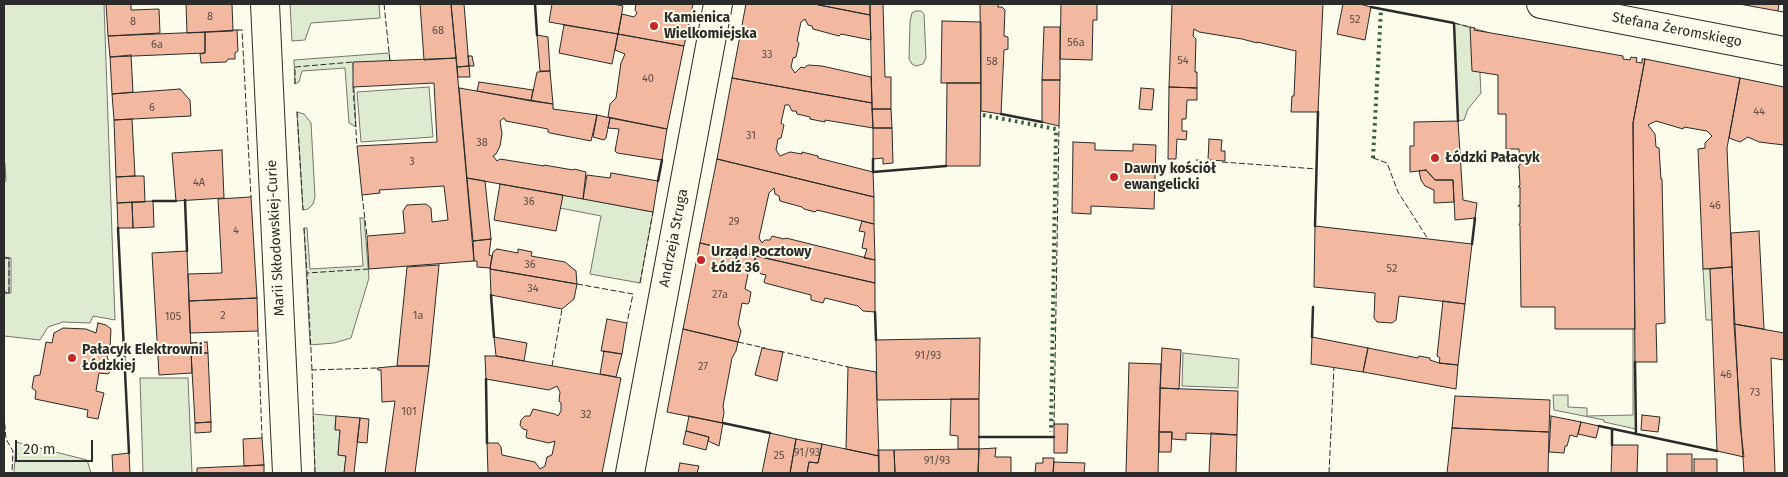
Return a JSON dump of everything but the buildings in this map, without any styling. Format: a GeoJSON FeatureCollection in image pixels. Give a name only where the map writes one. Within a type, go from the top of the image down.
{"type":"FeatureCollection","features":[{"type":"Feature","properties":{"kind":"street","name":"Marii Skłodowskiej-Curie"},"geometry":{"type":"LineString","coordinates":[[265,4],[287,473]]}},
{"type":"Feature","properties":{"kind":"street","name":"Andrzeja Struga"},"geometry":{"type":"LineString","coordinates":[[630,473],[718,4]]}},
{"type":"Feature","properties":{"kind":"street","name":"Stefana Żeromskiego"},"geometry":{"type":"LineString","coordinates":[[1541,4],[1784,51]]}},
{"type":"Feature","properties":{"kind":"green space"},"geometry":{"type":"Polygon","coordinates":[[[4,4],[104,4],[115,320],[93,316],[90,323],[63,322],[48,327],[40,340],[4,336],[4,294],[11,293],[11,258],[4,257],[4,182],[6,181],[4,163],[4,4]]]}},
{"type":"Feature","properties":{"kind":"green space"},"geometry":{"type":"Polygon","coordinates":[[[290,4],[379,4],[380,18],[311,23],[305,40],[292,41],[290,4]]]}},
{"type":"Feature","properties":{"kind":"green space"},"geometry":{"type":"Polygon","coordinates":[[[921,11],[924,14],[926,58],[923,64],[916,66],[909,59],[910,22],[912,13],[921,11]]]}},
{"type":"Feature","properties":{"kind":"green space"},"geometry":{"type":"Polygon","coordinates":[[[1454,23],[1487,32],[1480,74],[1481,93],[1468,109],[1464,120],[1458,121],[1454,23]]]}},
{"type":"Feature","properties":{"kind":"green space"},"geometry":{"type":"Polygon","coordinates":[[[389,53],[390,61],[353,63],[356,127],[349,123],[345,68],[302,71],[299,82],[295,84],[294,60],[389,53]]]}},
{"type":"Feature","properties":{"kind":"green space"},"geometry":{"type":"Polygon","coordinates":[[[429,87],[433,137],[361,142],[357,92],[429,87]]]}},
{"type":"Feature","properties":{"kind":"green space"},"geometry":{"type":"Polygon","coordinates":[[[297,112],[304,114],[311,123],[315,197],[313,204],[308,209],[303,210],[297,112]]]}},
{"type":"Feature","properties":{"kind":"green space"},"geometry":{"type":"Polygon","coordinates":[[[563,195],[653,212],[640,283],[590,274],[601,216],[560,208],[563,195]]]}},
{"type":"Feature","properties":{"kind":"green space"},"geometry":{"type":"Polygon","coordinates":[[[360,218],[364,218],[369,278],[351,338],[334,343],[310,345],[304,228],[307,228],[310,269],[363,266],[360,218]]]}},
{"type":"Feature","properties":{"kind":"green space"},"geometry":{"type":"Polygon","coordinates":[[[4,258],[9,258],[9,293],[4,292],[4,258]]]}},
{"type":"Feature","properties":{"kind":"green space"},"geometry":{"type":"Polygon","coordinates":[[[1703,269],[1710,269],[1712,320],[1706,320],[1703,269]]]}},
{"type":"Feature","properties":{"kind":"green space"},"geometry":{"type":"Polygon","coordinates":[[[1633,329],[1635,329],[1636,429],[1604,422],[1604,420],[1554,410],[1553,395],[1568,395],[1568,407],[1587,408],[1587,416],[1633,415],[1633,329]]]}},
{"type":"Feature","properties":{"kind":"green space"},"geometry":{"type":"Polygon","coordinates":[[[1183,353],[1239,359],[1238,388],[1182,386],[1183,353]]]}},
{"type":"Feature","properties":{"kind":"green space"},"geometry":{"type":"Polygon","coordinates":[[[140,378],[188,378],[192,473],[143,473],[140,378]]]}},
{"type":"Feature","properties":{"kind":"green space"},"geometry":{"type":"Polygon","coordinates":[[[313,414],[336,416],[335,429],[340,430],[338,455],[346,456],[344,473],[315,473],[313,414]]]}},
{"type":"Feature","properties":{"kind":"green space"},"geometry":{"type":"Polygon","coordinates":[[[16,442],[87,460],[91,473],[14,473],[16,442]]]}},
{"type":"Feature","properties":{"kind":"hedge"},"geometry":{"type":"LineString","coordinates":[[1373,158],[1381,9]]}},
{"type":"Feature","properties":{"kind":"hedge"},"geometry":{"type":"LineString","coordinates":[[983,115],[1056,129],[1051,432]]}},
{"type":"Feature","properties":{"kind":"fence"},"geometry":{"type":"LineString","coordinates":[[384,4],[390,61]]}},
{"type":"Feature","properties":{"kind":"fence"},"geometry":{"type":"LineString","coordinates":[[1778,11],[1784,12]]}},
{"type":"Feature","properties":{"kind":"fence"},"geometry":{"type":"LineString","coordinates":[[1454,23],[1470,27]]}},
{"type":"Feature","properties":{"kind":"fence"},"geometry":{"type":"LineString","coordinates":[[237,30],[242,30],[251,197]]}},
{"type":"Feature","properties":{"kind":"fence"},"geometry":{"type":"LineString","coordinates":[[295,84],[295,67],[353,62]]}},
{"type":"Feature","properties":{"kind":"fence"},"geometry":{"type":"LineString","coordinates":[[353,87],[357,146]]}},
{"type":"Feature","properties":{"kind":"fence"},"geometry":{"type":"LineString","coordinates":[[297,112],[303,210]]}},
{"type":"Feature","properties":{"kind":"fence"},"geometry":{"type":"LineString","coordinates":[[1054,426],[1059,126]]}},
{"type":"Feature","properties":{"kind":"fence"},"geometry":{"type":"LineString","coordinates":[[1373,158],[1387,163],[1398,192],[1428,239]]}},
{"type":"Feature","properties":{"kind":"fence"},"geometry":{"type":"LineString","coordinates":[[1196,160],[1210,161]]}},
{"type":"Feature","properties":{"kind":"fence"},"geometry":{"type":"LineString","coordinates":[[1222,162],[1317,169]]}},
{"type":"Feature","properties":{"kind":"fence"},"geometry":{"type":"LineString","coordinates":[[4,164],[4,181]]}},
{"type":"Feature","properties":{"kind":"fence"},"geometry":{"type":"LineString","coordinates":[[362,195],[367,236]]}},
{"type":"Feature","properties":{"kind":"fence"},"geometry":{"type":"LineString","coordinates":[[640,283],[653,212]]}},
{"type":"Feature","properties":{"kind":"fence"},"geometry":{"type":"LineString","coordinates":[[304,228],[307,273]]}},
{"type":"Feature","properties":{"kind":"fence"},"geometry":{"type":"LineString","coordinates":[[4,258],[9,258],[9,293],[4,292]]}},
{"type":"Feature","properties":{"kind":"fence"},"geometry":{"type":"LineString","coordinates":[[312,370],[307,273],[369,269]]}},
{"type":"Feature","properties":{"kind":"fence"},"geometry":{"type":"LineString","coordinates":[[577,284],[633,294],[627,323]]}},
{"type":"Feature","properties":{"kind":"fence"},"geometry":{"type":"LineString","coordinates":[[552,366],[562,309]]}},
{"type":"Feature","properties":{"kind":"fence"},"geometry":{"type":"LineString","coordinates":[[258,331],[262,438]]}},
{"type":"Feature","properties":{"kind":"fence"},"geometry":{"type":"LineString","coordinates":[[738,342],[765,348]]}},
{"type":"Feature","properties":{"kind":"fence"},"geometry":{"type":"LineString","coordinates":[[779,351],[848,367]]}},
{"type":"Feature","properties":{"kind":"fence"},"geometry":{"type":"LineString","coordinates":[[1329,473],[1334,367]]}},
{"type":"Feature","properties":{"kind":"fence"},"geometry":{"type":"LineString","coordinates":[[315,473],[312,370],[377,368]]}},
{"type":"Feature","properties":{"kind":"fence"},"geometry":{"type":"LineString","coordinates":[[4,415],[6,439],[13,451],[12,473]]}},
{"type":"Feature","properties":{"kind":"wall"},"geometry":{"type":"LineString","coordinates":[[535,4],[537,35]]}},
{"type":"Feature","properties":{"kind":"wall"},"geometry":{"type":"LineString","coordinates":[[1371,7],[1454,23],[1458,121]]}},
{"type":"Feature","properties":{"kind":"wall"},"geometry":{"type":"LineString","coordinates":[[1315,226],[1318,112]]}},
{"type":"Feature","properties":{"kind":"wall"},"geometry":{"type":"LineString","coordinates":[[1001,114],[1042,122]]}},
{"type":"Feature","properties":{"kind":"wall"},"geometry":{"type":"LineString","coordinates":[[873,159],[873,172],[946,166]]}},
{"type":"Feature","properties":{"kind":"wall"},"geometry":{"type":"LineString","coordinates":[[658,181],[662,160]]}},
{"type":"Feature","properties":{"kind":"wall"},"geometry":{"type":"LineString","coordinates":[[185,200],[187,251]]}},
{"type":"Feature","properties":{"kind":"wall"},"geometry":{"type":"LineString","coordinates":[[153,201],[176,201]]}},
{"type":"Feature","properties":{"kind":"wall"},"geometry":{"type":"LineString","coordinates":[[1472,244],[1475,218]]}},
{"type":"Feature","properties":{"kind":"wall"},"geometry":{"type":"LineString","coordinates":[[118,228],[129,453]]}},
{"type":"Feature","properties":{"kind":"wall"},"geometry":{"type":"LineString","coordinates":[[491,295],[494,337]]}},
{"type":"Feature","properties":{"kind":"wall"},"geometry":{"type":"LineString","coordinates":[[1312,337],[1313,307]]}},
{"type":"Feature","properties":{"kind":"wall"},"geometry":{"type":"LineString","coordinates":[[875,312],[876,340]]}},
{"type":"Feature","properties":{"kind":"wall"},"geometry":{"type":"LineString","coordinates":[[1635,362],[1636,434]]}},
{"type":"Feature","properties":{"kind":"wall"},"geometry":{"type":"LineString","coordinates":[[486,379],[487,443]]}},
{"type":"Feature","properties":{"kind":"wall"},"geometry":{"type":"LineString","coordinates":[[723,423],[770,433]]}},
{"type":"Feature","properties":{"kind":"wall"},"geometry":{"type":"LineString","coordinates":[[1599,426],[1717,451]]}},
{"type":"Feature","properties":{"kind":"wall"},"geometry":{"type":"LineString","coordinates":[[1612,429],[1612,445]]}},
{"type":"Feature","properties":{"kind":"wall"},"geometry":{"type":"LineString","coordinates":[[979,437],[1054,437]]}},
{"type":"Feature","properties":{"kind":"place","name":"Kamienica Wielkomiejska"},"geometry":{"type":"Point","coordinates":[654,26]}},
{"type":"Feature","properties":{"kind":"place","name":"Łódzki Pałacyk"},"geometry":{"type":"Point","coordinates":[1435,158]}},
{"type":"Feature","properties":{"kind":"place","name":"Dawny kościół ewangelicki"},"geometry":{"type":"Point","coordinates":[1114,177]}},
{"type":"Feature","properties":{"kind":"place","name":"Urząd Pocztowy Łódź 36"},"geometry":{"type":"Point","coordinates":[701,260]}},
{"type":"Feature","properties":{"kind":"place","name":"Pałacyk Elektrowni Łódzkiej"},"geometry":{"type":"Point","coordinates":[72,358]}}]}
